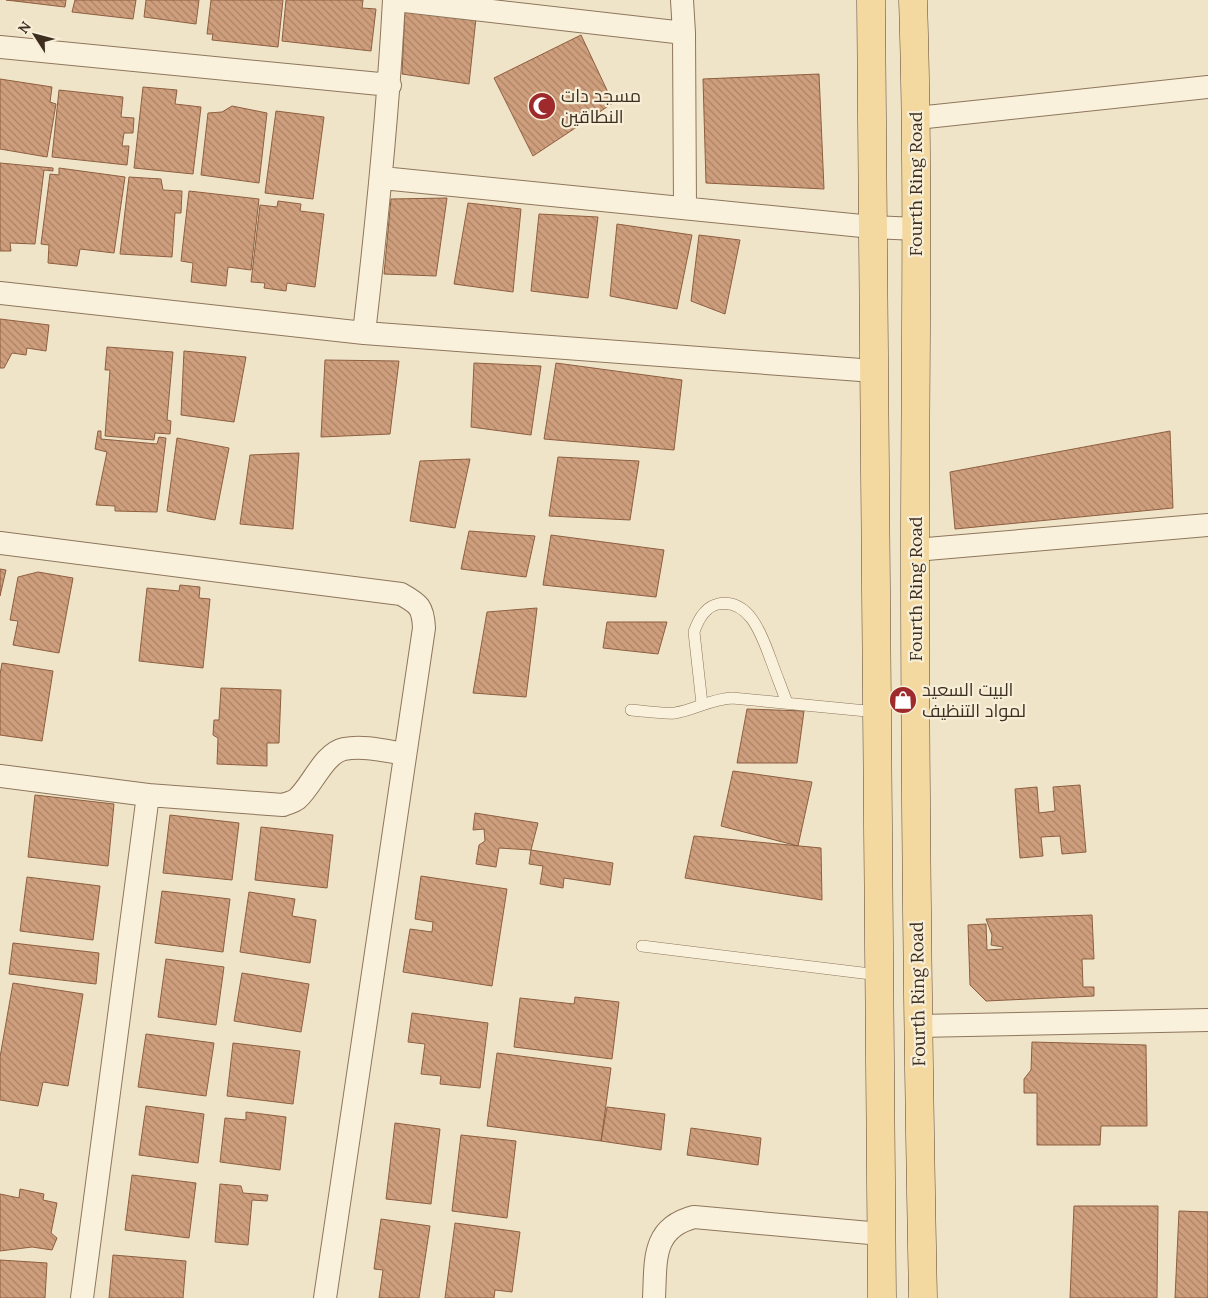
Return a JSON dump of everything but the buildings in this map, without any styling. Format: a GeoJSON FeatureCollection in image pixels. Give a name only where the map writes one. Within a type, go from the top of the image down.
{"type":"FeatureCollection","features":[{"type":"Feature","properties":{"kind":"main road"},"geometry":{"type":"LineString","coordinates":[[871,0],[882,1298]]}},
{"type":"Feature","properties":{"kind":"main road","name":"Fourth Ring Road"},"geometry":{"type":"LineString","coordinates":[[913,0],[917,118],[915,550],[918,1026],[923,1298]]}},
{"type":"Feature","properties":{"kind":"street"},"geometry":{"type":"LineString","coordinates":[[364,333],[382,178],[395,0],[684,33]]}},
{"type":"Feature","properties":{"kind":"street"},"geometry":{"type":"LineString","coordinates":[[682,0],[684,33],[685,208]]}},
{"type":"Feature","properties":{"kind":"street"},"geometry":{"type":"LineString","coordinates":[[0,48],[390,85]]}},
{"type":"Feature","properties":{"kind":"street"},"geometry":{"type":"LineString","coordinates":[[917,118],[1208,86]]}},
{"type":"Feature","properties":{"kind":"street"},"geometry":{"type":"LineString","coordinates":[[382,178],[872,227],[916,229]]}},
{"type":"Feature","properties":{"kind":"street"},"geometry":{"type":"LineString","coordinates":[[0,293],[364,333],[874,370]]}},
{"type":"Feature","properties":{"kind":"street"},"geometry":{"type":"LineString","coordinates":[[915,550],[1208,525]]}},
{"type":"Feature","properties":{"kind":"street"},"geometry":{"type":"LineString","coordinates":[[0,543],[400,594],[415,602],[423,613],[424,628],[325,1298]]}},
{"type":"Feature","properties":{"kind":"street"},"geometry":{"type":"LineString","coordinates":[[0,776],[148,795],[283,805],[295,800],[306,789],[328,758],[342,749],[360,748],[405,754]]}},
{"type":"Feature","properties":{"kind":"street"},"geometry":{"type":"LineString","coordinates":[[82,1298],[148,795]]}},
{"type":"Feature","properties":{"kind":"street"},"geometry":{"type":"LineString","coordinates":[[918,1026],[1208,1020]]}},
{"type":"Feature","properties":{"kind":"street"},"geometry":{"type":"LineString","coordinates":[[654,1298],[656,1260],[661,1240],[674,1224],[689,1218],[881,1234]]}},
{"type":"Feature","properties":{"kind":"lane"},"geometry":{"type":"LineString","coordinates":[[702,704],[694,632],[697,623],[708,609],[715,605],[725,604],[734,605],[743,610],[757,625],[787,703]]}},
{"type":"Feature","properties":{"kind":"lane"},"geometry":{"type":"LineString","coordinates":[[631,710],[673,713],[693,708],[712,700],[732,698],[877,712]]}},
{"type":"Feature","properties":{"kind":"lane"},"geometry":{"type":"LineString","coordinates":[[642,946],[879,975]]}},
{"type":"Feature","properties":{"kind":"place","name":"مسجد دات النطاقين"},"geometry":{"type":"Point","coordinates":[542,106]}},
{"type":"Feature","properties":{"kind":"place","name":"البيت السعيد لمواد التنظيف"},"geometry":{"type":"Point","coordinates":[903,700]}}]}
